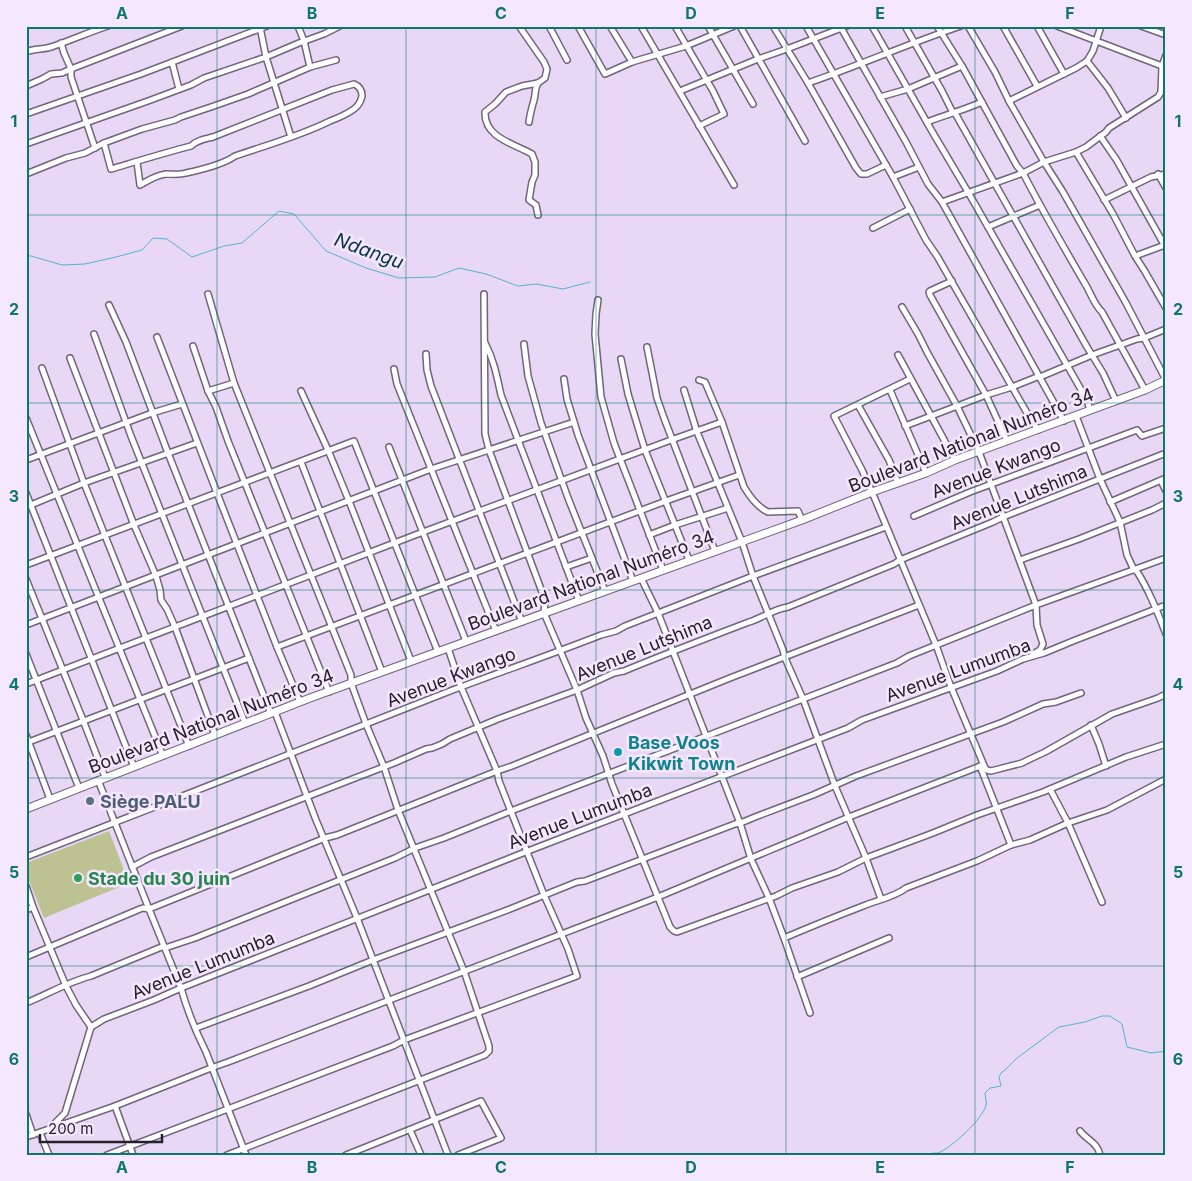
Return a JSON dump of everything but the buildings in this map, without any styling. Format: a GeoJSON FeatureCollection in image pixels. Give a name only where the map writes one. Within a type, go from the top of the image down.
{"type":"FeatureCollection","features":[{"type":"Feature","properties":{"kind":"main road","name":"Boulevard National Numéro 34"},"geometry":{"type":"LineString","coordinates":[[26,809],[310,698],[802,520],[926,473],[954,460],[1145,390],[1166,380]]}},
{"type":"Feature","properties":{"kind":"street"},"geometry":{"type":"LineString","coordinates":[[26,52],[45,49],[108,26]]}},
{"type":"Feature","properties":{"kind":"street"},"geometry":{"type":"LineString","coordinates":[[26,86],[51,74],[62,73],[170,28],[182,26]]}},
{"type":"Feature","properties":{"kind":"street"},"geometry":{"type":"LineString","coordinates":[[26,114],[268,26]]}},
{"type":"Feature","properties":{"kind":"street"},"geometry":{"type":"LineString","coordinates":[[298,26],[304,41],[310,68]]}},
{"type":"Feature","properties":{"kind":"street"},"geometry":{"type":"LineString","coordinates":[[26,144],[86,124],[266,57],[340,26]]}},
{"type":"Feature","properties":{"kind":"street"},"geometry":{"type":"LineString","coordinates":[[519,26],[547,69],[545,78],[538,83],[534,90],[535,99],[532,104],[529,122]]}},
{"type":"Feature","properties":{"kind":"street"},"geometry":{"type":"LineString","coordinates":[[549,26],[567,60]]}},
{"type":"Feature","properties":{"kind":"street"},"geometry":{"type":"LineString","coordinates":[[578,26],[605,74],[632,62],[686,46],[734,26]]}},
{"type":"Feature","properties":{"kind":"street"},"geometry":{"type":"LineString","coordinates":[[610,26],[632,62]]}},
{"type":"Feature","properties":{"kind":"street"},"geometry":{"type":"LineString","coordinates":[[641,26],[734,185]]}},
{"type":"Feature","properties":{"kind":"street"},"geometry":{"type":"LineString","coordinates":[[675,26],[707,80],[724,114],[699,126]]}},
{"type":"Feature","properties":{"kind":"street"},"geometry":{"type":"LineString","coordinates":[[708,26],[753,104]]}},
{"type":"Feature","properties":{"kind":"street"},"geometry":{"type":"LineString","coordinates":[[740,26],[805,141]]}},
{"type":"Feature","properties":{"kind":"street"},"geometry":{"type":"LineString","coordinates":[[773,26],[856,168],[861,174],[867,174],[886,165]]}},
{"type":"Feature","properties":{"kind":"street"},"geometry":{"type":"LineString","coordinates":[[806,26],[893,177],[926,240],[952,281],[1038,430]]}},
{"type":"Feature","properties":{"kind":"street"},"geometry":{"type":"LineString","coordinates":[[680,91],[758,59],[787,50],[847,26]]}},
{"type":"Feature","properties":{"kind":"street"},"geometry":{"type":"LineString","coordinates":[[872,26],[1067,366],[1090,410]]}},
{"type":"Feature","properties":{"kind":"street"},"geometry":{"type":"LineString","coordinates":[[905,26],[952,111],[955,113],[995,182],[1112,390],[1116,401]]}},
{"type":"Feature","properties":{"kind":"street"},"geometry":{"type":"LineString","coordinates":[[937,26],[962,66],[1145,390]]}},
{"type":"Feature","properties":{"kind":"street"},"geometry":{"type":"LineString","coordinates":[[808,83],[961,26]]}},
{"type":"Feature","properties":{"kind":"street"},"geometry":{"type":"LineString","coordinates":[[968,26],[995,72],[1009,101],[1126,303],[1166,380]]}},
{"type":"Feature","properties":{"kind":"street"},"geometry":{"type":"LineString","coordinates":[[1003,26],[1037,86]]}},
{"type":"Feature","properties":{"kind":"street"},"geometry":{"type":"LineString","coordinates":[[1036,26],[1064,74]]}},
{"type":"Feature","properties":{"kind":"street"},"geometry":{"type":"LineString","coordinates":[[1057,26],[1162,66]]}},
{"type":"Feature","properties":{"kind":"street"},"geometry":{"type":"LineString","coordinates":[[1009,101],[1087,61],[1093,51],[1101,26]]}},
{"type":"Feature","properties":{"kind":"street"},"geometry":{"type":"LineString","coordinates":[[1141,26],[1166,35]]}},
{"type":"Feature","properties":{"kind":"street"},"geometry":{"type":"LineString","coordinates":[[261,27],[266,57],[291,137]]}},
{"type":"Feature","properties":{"kind":"street"},"geometry":{"type":"LineString","coordinates":[[841,27],[928,184],[942,202],[1064,420]]}},
{"type":"Feature","properties":{"kind":"street"},"geometry":{"type":"LineString","coordinates":[[61,43],[71,69],[71,77],[95,148]]}},
{"type":"Feature","properties":{"kind":"street"},"geometry":{"type":"LineString","coordinates":[[942,202],[1023,173],[1044,162],[1086,147],[1158,97],[1161,92],[1162,66],[1166,55]]}},
{"type":"Feature","properties":{"kind":"street"},"geometry":{"type":"LineString","coordinates":[[26,174],[142,129],[175,120],[248,94],[310,68],[336,60]]}},
{"type":"Feature","properties":{"kind":"street"},"geometry":{"type":"LineString","coordinates":[[1087,61],[1108,88],[1126,118]]}},
{"type":"Feature","properties":{"kind":"street"},"geometry":{"type":"LineString","coordinates":[[172,62],[179,88]]}},
{"type":"Feature","properties":{"kind":"street"},"geometry":{"type":"LineString","coordinates":[[880,97],[962,66]]}},
{"type":"Feature","properties":{"kind":"street"},"geometry":{"type":"LineString","coordinates":[[538,83],[506,92],[484,114],[486,122],[499,137],[515,147],[532,154],[535,162],[535,175],[532,182],[530,200],[536,205],[538,215]]}},
{"type":"Feature","properties":{"kind":"street"},"geometry":{"type":"LineString","coordinates":[[104,143],[111,169],[191,146],[201,140],[332,90],[357,85],[362,94],[362,98],[355,108],[314,129],[184,174],[164,174],[153,177],[140,185],[137,162]]}},
{"type":"Feature","properties":{"kind":"street"},"geometry":{"type":"LineString","coordinates":[[927,122],[982,102]]}},
{"type":"Feature","properties":{"kind":"street"},"geometry":{"type":"LineString","coordinates":[[1100,136],[1165,246],[1135,256]]}},
{"type":"Feature","properties":{"kind":"street"},"geometry":{"type":"LineString","coordinates":[[1076,152],[1166,308]]}},
{"type":"Feature","properties":{"kind":"street"},"geometry":{"type":"LineString","coordinates":[[893,177],[919,167]]}},
{"type":"Feature","properties":{"kind":"street"},"geometry":{"type":"LineString","coordinates":[[1104,200],[1158,174],[1166,174]]}},
{"type":"Feature","properties":{"kind":"street"},"geometry":{"type":"LineString","coordinates":[[1158,174],[1166,188]]}},
{"type":"Feature","properties":{"kind":"street"},"geometry":{"type":"LineString","coordinates":[[988,227],[1040,205]]}},
{"type":"Feature","properties":{"kind":"street"},"geometry":{"type":"LineString","coordinates":[[872,228],[910,209]]}},
{"type":"Feature","properties":{"kind":"street"},"geometry":{"type":"LineString","coordinates":[[952,281],[930,290],[930,295],[986,395],[1007,442]]}},
{"type":"Feature","properties":{"kind":"street"},"geometry":{"type":"LineString","coordinates":[[208,294],[234,383],[352,675],[352,683],[366,724],[384,767],[398,810],[464,971],[489,1046],[489,1051],[485,1055],[227,1155]]}},
{"type":"Feature","properties":{"kind":"street"},"geometry":{"type":"LineString","coordinates":[[484,294],[485,434],[489,450],[545,600],[544,613],[568,673],[577,690],[670,927],[674,931],[677,932],[776,896],[792,888],[838,872],[866,858],[1050,789],[1126,757],[1166,744]]}},
{"type":"Feature","properties":{"kind":"street"},"geometry":{"type":"LineString","coordinates":[[598,300],[595,334],[601,397],[614,443],[663,570]]}},
{"type":"Feature","properties":{"kind":"street"},"geometry":{"type":"LineString","coordinates":[[110,305],[269,709],[274,712],[357,918],[448,1155]]}},
{"type":"Feature","properties":{"kind":"street"},"geometry":{"type":"LineString","coordinates":[[902,307],[957,406],[979,452],[1036,605],[1037,625],[1044,644],[1040,650],[1023,659]]}},
{"type":"Feature","properties":{"kind":"street"},"geometry":{"type":"LineString","coordinates":[[905,426],[1166,329]]}},
{"type":"Feature","properties":{"kind":"street"},"geometry":{"type":"LineString","coordinates":[[94,334],[126,422],[245,723]]}},
{"type":"Feature","properties":{"kind":"street"},"geometry":{"type":"LineString","coordinates":[[157,337],[216,493],[300,702]]}},
{"type":"Feature","properties":{"kind":"street"},"geometry":{"type":"LineString","coordinates":[[484,343],[492,357],[501,395],[579,601]]}},
{"type":"Feature","properties":{"kind":"street"},"geometry":{"type":"LineString","coordinates":[[524,344],[532,395],[541,423],[605,591]]}},
{"type":"Feature","properties":{"kind":"street"},"geometry":{"type":"LineString","coordinates":[[193,346],[208,391],[329,692]]}},
{"type":"Feature","properties":{"kind":"street"},"geometry":{"type":"LineString","coordinates":[[647,347],[657,398],[671,440],[715,551]]}},
{"type":"Feature","properties":{"kind":"street"},"geometry":{"type":"LineString","coordinates":[[426,354],[430,386],[522,622]]}},
{"type":"Feature","properties":{"kind":"street"},"geometry":{"type":"LineString","coordinates":[[898,355],[954,460]]}},
{"type":"Feature","properties":{"kind":"street"},"geometry":{"type":"LineString","coordinates":[[70,358],[134,525],[156,576],[161,600],[175,627],[216,735]]}},
{"type":"Feature","properties":{"kind":"street"},"geometry":{"type":"LineString","coordinates":[[622,359],[628,394],[645,450],[690,560]]}},
{"type":"Feature","properties":{"kind":"street"},"geometry":{"type":"LineString","coordinates":[[42,368],[104,536],[188,746]]}},
{"type":"Feature","properties":{"kind":"street"},"geometry":{"type":"LineString","coordinates":[[394,369],[397,384],[496,631]]}},
{"type":"Feature","properties":{"kind":"street"},"geometry":{"type":"LineString","coordinates":[[564,379],[578,434],[633,581]]}},
{"type":"Feature","properties":{"kind":"street"},"geometry":{"type":"LineString","coordinates":[[910,379],[858,406],[834,416],[872,492],[936,645],[971,734],[1011,846]]}},
{"type":"Feature","properties":{"kind":"street"},"geometry":{"type":"LineString","coordinates":[[699,380],[705,382],[722,422],[739,475],[749,496],[764,510],[775,512],[798,511],[802,520]]}},
{"type":"Feature","properties":{"kind":"street"},"geometry":{"type":"LineString","coordinates":[[208,391],[234,383]]}},
{"type":"Feature","properties":{"kind":"street"},"geometry":{"type":"LineString","coordinates":[[301,390],[349,501],[411,662]]}},
{"type":"Feature","properties":{"kind":"street"},"geometry":{"type":"LineString","coordinates":[[684,390],[697,432],[742,542],[753,576],[881,899]]}},
{"type":"Feature","properties":{"kind":"street"},"geometry":{"type":"LineString","coordinates":[[890,390],[926,473]]}},
{"type":"Feature","properties":{"kind":"street"},"geometry":{"type":"LineString","coordinates":[[26,460],[98,432],[182,404]]}},
{"type":"Feature","properties":{"kind":"street"},"geometry":{"type":"LineString","coordinates":[[858,406],[889,460],[898,483]]}},
{"type":"Feature","properties":{"kind":"street"},"geometry":{"type":"LineString","coordinates":[[1076,416],[1100,479],[1120,522],[1127,555],[1157,608],[1166,634]]}},
{"type":"Feature","properties":{"kind":"street"},"geometry":{"type":"LineString","coordinates":[[26,418],[163,756]]}},
{"type":"Feature","properties":{"kind":"street"},"geometry":{"type":"LineString","coordinates":[[26,625],[431,469],[574,422]]}},
{"type":"Feature","properties":{"kind":"street"},"geometry":{"type":"LineString","coordinates":[[26,684],[369,552],[722,422]]}},
{"type":"Feature","properties":{"kind":"street","name":"Avenue Kwango"},"geometry":{"type":"LineString","coordinates":[[914,516],[949,500],[1137,430],[1142,436],[1166,428]]}},
{"type":"Feature","properties":{"kind":"street"},"geometry":{"type":"LineString","coordinates":[[26,566],[354,441],[438,652]]}},
{"type":"Feature","properties":{"kind":"street"},"geometry":{"type":"LineString","coordinates":[[29,506],[84,483],[197,443]]}},
{"type":"Feature","properties":{"kind":"street"},"geometry":{"type":"LineString","coordinates":[[389,448],[466,642]]}},
{"type":"Feature","properties":{"kind":"street","name":"Avenue Lutshima"},"geometry":{"type":"LineString","coordinates":[[132,867],[151,857],[432,748],[450,739],[577,690],[614,673],[624,671],[788,607],[1003,517],[1166,453]]}},
{"type":"Feature","properties":{"kind":"street"},"geometry":{"type":"LineString","coordinates":[[301,462],[382,672]]}},
{"type":"Feature","properties":{"kind":"street"},"geometry":{"type":"LineString","coordinates":[[277,646],[666,500],[739,475]]}},
{"type":"Feature","properties":{"kind":"street"},"geometry":{"type":"LineString","coordinates":[[1110,502],[1163,480],[1166,491]]}},
{"type":"Feature","properties":{"kind":"street"},"geometry":{"type":"LineString","coordinates":[[26,493],[29,506],[51,556],[134,767]]}},
{"type":"Feature","properties":{"kind":"street"},"geometry":{"type":"LineString","coordinates":[[1020,560],[1079,539],[1166,503]]}},
{"type":"Feature","properties":{"kind":"street"},"geometry":{"type":"LineString","coordinates":[[649,534],[728,508]]}},
{"type":"Feature","properties":{"kind":"street","name":"Avenue Kwango"},"geometry":{"type":"LineString","coordinates":[[26,857],[462,687],[616,631],[753,576],[886,527]]}},
{"type":"Feature","properties":{"kind":"street"},"geometry":{"type":"LineString","coordinates":[[566,567],[592,558]]}},
{"type":"Feature","properties":{"kind":"street"},"geometry":{"type":"LineString","coordinates":[[26,1002],[66,986],[78,979],[91,976],[164,947],[195,938],[395,858],[415,848],[897,663],[909,656],[1036,605],[1166,558]]}},
{"type":"Feature","properties":{"kind":"street"},"geometry":{"type":"LineString","coordinates":[[641,578],[658,613],[690,694],[740,823],[751,859],[784,938],[810,1013]]}},
{"type":"Feature","properties":{"kind":"street"},"geometry":{"type":"LineString","coordinates":[[26,580],[83,720],[114,823],[182,988],[211,1068],[246,1155]]}},
{"type":"Feature","properties":{"kind":"street"},"geometry":{"type":"LineString","coordinates":[[26,956],[140,909],[149,909],[919,605]]}},
{"type":"Feature","properties":{"kind":"street","name":"Avenue Lumumba"},"geometry":{"type":"LineString","coordinates":[[91,1026],[104,1019],[357,918],[818,740],[862,720],[997,671],[1023,659],[1044,653],[1166,605]]}},
{"type":"Feature","properties":{"kind":"street"},"geometry":{"type":"LineString","coordinates":[[107,1155],[393,1046],[404,1040],[577,976],[568,949],[544,895],[448,648]]}},
{"type":"Feature","properties":{"kind":"street"},"geometry":{"type":"LineString","coordinates":[[26,654],[79,788]]}},
{"type":"Feature","properties":{"kind":"street"},"geometry":{"type":"LineString","coordinates":[[28,742],[249,658]]}},
{"type":"Feature","properties":{"kind":"street"},"geometry":{"type":"LineString","coordinates":[[196,1028],[577,882],[740,823],[856,776],[1004,722],[1043,704],[1056,702],[1081,693]]}},
{"type":"Feature","properties":{"kind":"street"},"geometry":{"type":"LineString","coordinates":[[982,765],[991,771],[1022,763],[1112,714],[1166,694]]}},
{"type":"Feature","properties":{"kind":"street"},"geometry":{"type":"LineString","coordinates":[[1091,725],[1100,744],[1106,766]]}},
{"type":"Feature","properties":{"kind":"street"},"geometry":{"type":"LineString","coordinates":[[26,735],[50,799]]}},
{"type":"Feature","properties":{"kind":"street"},"geometry":{"type":"LineString","coordinates":[[26,1137],[115,1106],[658,897],[849,817],[982,765]]}},
{"type":"Feature","properties":{"kind":"street"},"geometry":{"type":"LineString","coordinates":[[784,938],[838,915],[900,894],[906,888],[1030,840],[1068,823],[1107,810],[1166,779]]}},
{"type":"Feature","properties":{"kind":"street"},"geometry":{"type":"LineString","coordinates":[[1050,789],[1068,823],[1102,902]]}},
{"type":"Feature","properties":{"kind":"street"},"geometry":{"type":"LineString","coordinates":[[26,886],[33,908],[66,986],[76,1005],[91,1026],[65,1114],[54,1124],[53,1128]]}},
{"type":"Feature","properties":{"kind":"street"},"geometry":{"type":"LineString","coordinates":[[26,910],[33,908]]}},
{"type":"Feature","properties":{"kind":"street"},"geometry":{"type":"LineString","coordinates":[[797,977],[889,938]]}},
{"type":"Feature","properties":{"kind":"street"},"geometry":{"type":"LineString","coordinates":[[346,1155],[481,1101],[501,1138],[458,1155]]}},
{"type":"Feature","properties":{"kind":"street"},"geometry":{"type":"LineString","coordinates":[[115,1106],[133,1155]]}},
{"type":"Feature","properties":{"kind":"street"},"geometry":{"type":"LineString","coordinates":[[26,1114],[33,1135]]}},
{"type":"Feature","properties":{"kind":"street"},"geometry":{"type":"LineString","coordinates":[[410,1130],[421,1155]]}},
{"type":"Feature","properties":{"kind":"street"},"geometry":{"type":"LineString","coordinates":[[1080,1131],[1097,1146],[1100,1155]]}},
{"type":"Feature","properties":{"kind":"street"},"geometry":{"type":"LineString","coordinates":[[40,1133],[49,1155]]}},
{"type":"Feature","properties":{"kind":"green space","name":"Stade du 30 juin"},"geometry":{"type":"Polygon","coordinates":[[[109,831],[129,883],[44,918],[26,873],[26,863],[109,831]]]}},
{"type":"Feature","properties":{"kind":"waterway","name":"Ndangu"},"geometry":{"type":"LineString","coordinates":[[26,256],[62,265],[85,264],[142,250],[153,238],[167,239],[192,257],[224,246],[242,243],[279,211],[294,214],[326,251],[366,268],[399,278],[435,277],[459,268],[486,274],[518,286],[536,284],[563,289],[590,282]]}},
{"type":"Feature","properties":{"kind":"waterway"},"geometry":{"type":"LineString","coordinates":[[929,1155],[944,1150],[966,1132],[984,1111],[986,1104],[985,1093],[990,1088],[1001,1086],[999,1077],[1001,1073],[1017,1058],[1059,1027],[1085,1022],[1102,1016],[1110,1016],[1122,1024],[1127,1047],[1151,1053],[1166,1051]]}},
{"type":"Feature","properties":{"kind":"place","name":"Base Voos Kikwit Town"},"geometry":{"type":"Point","coordinates":[618,752]}},
{"type":"Feature","properties":{"kind":"place","name":"Siège PALU"},"geometry":{"type":"Point","coordinates":[90,801]}},
{"type":"Feature","properties":{"kind":"place","name":"Stade du 30 juin"},"geometry":{"type":"Point","coordinates":[78,878]}}]}
